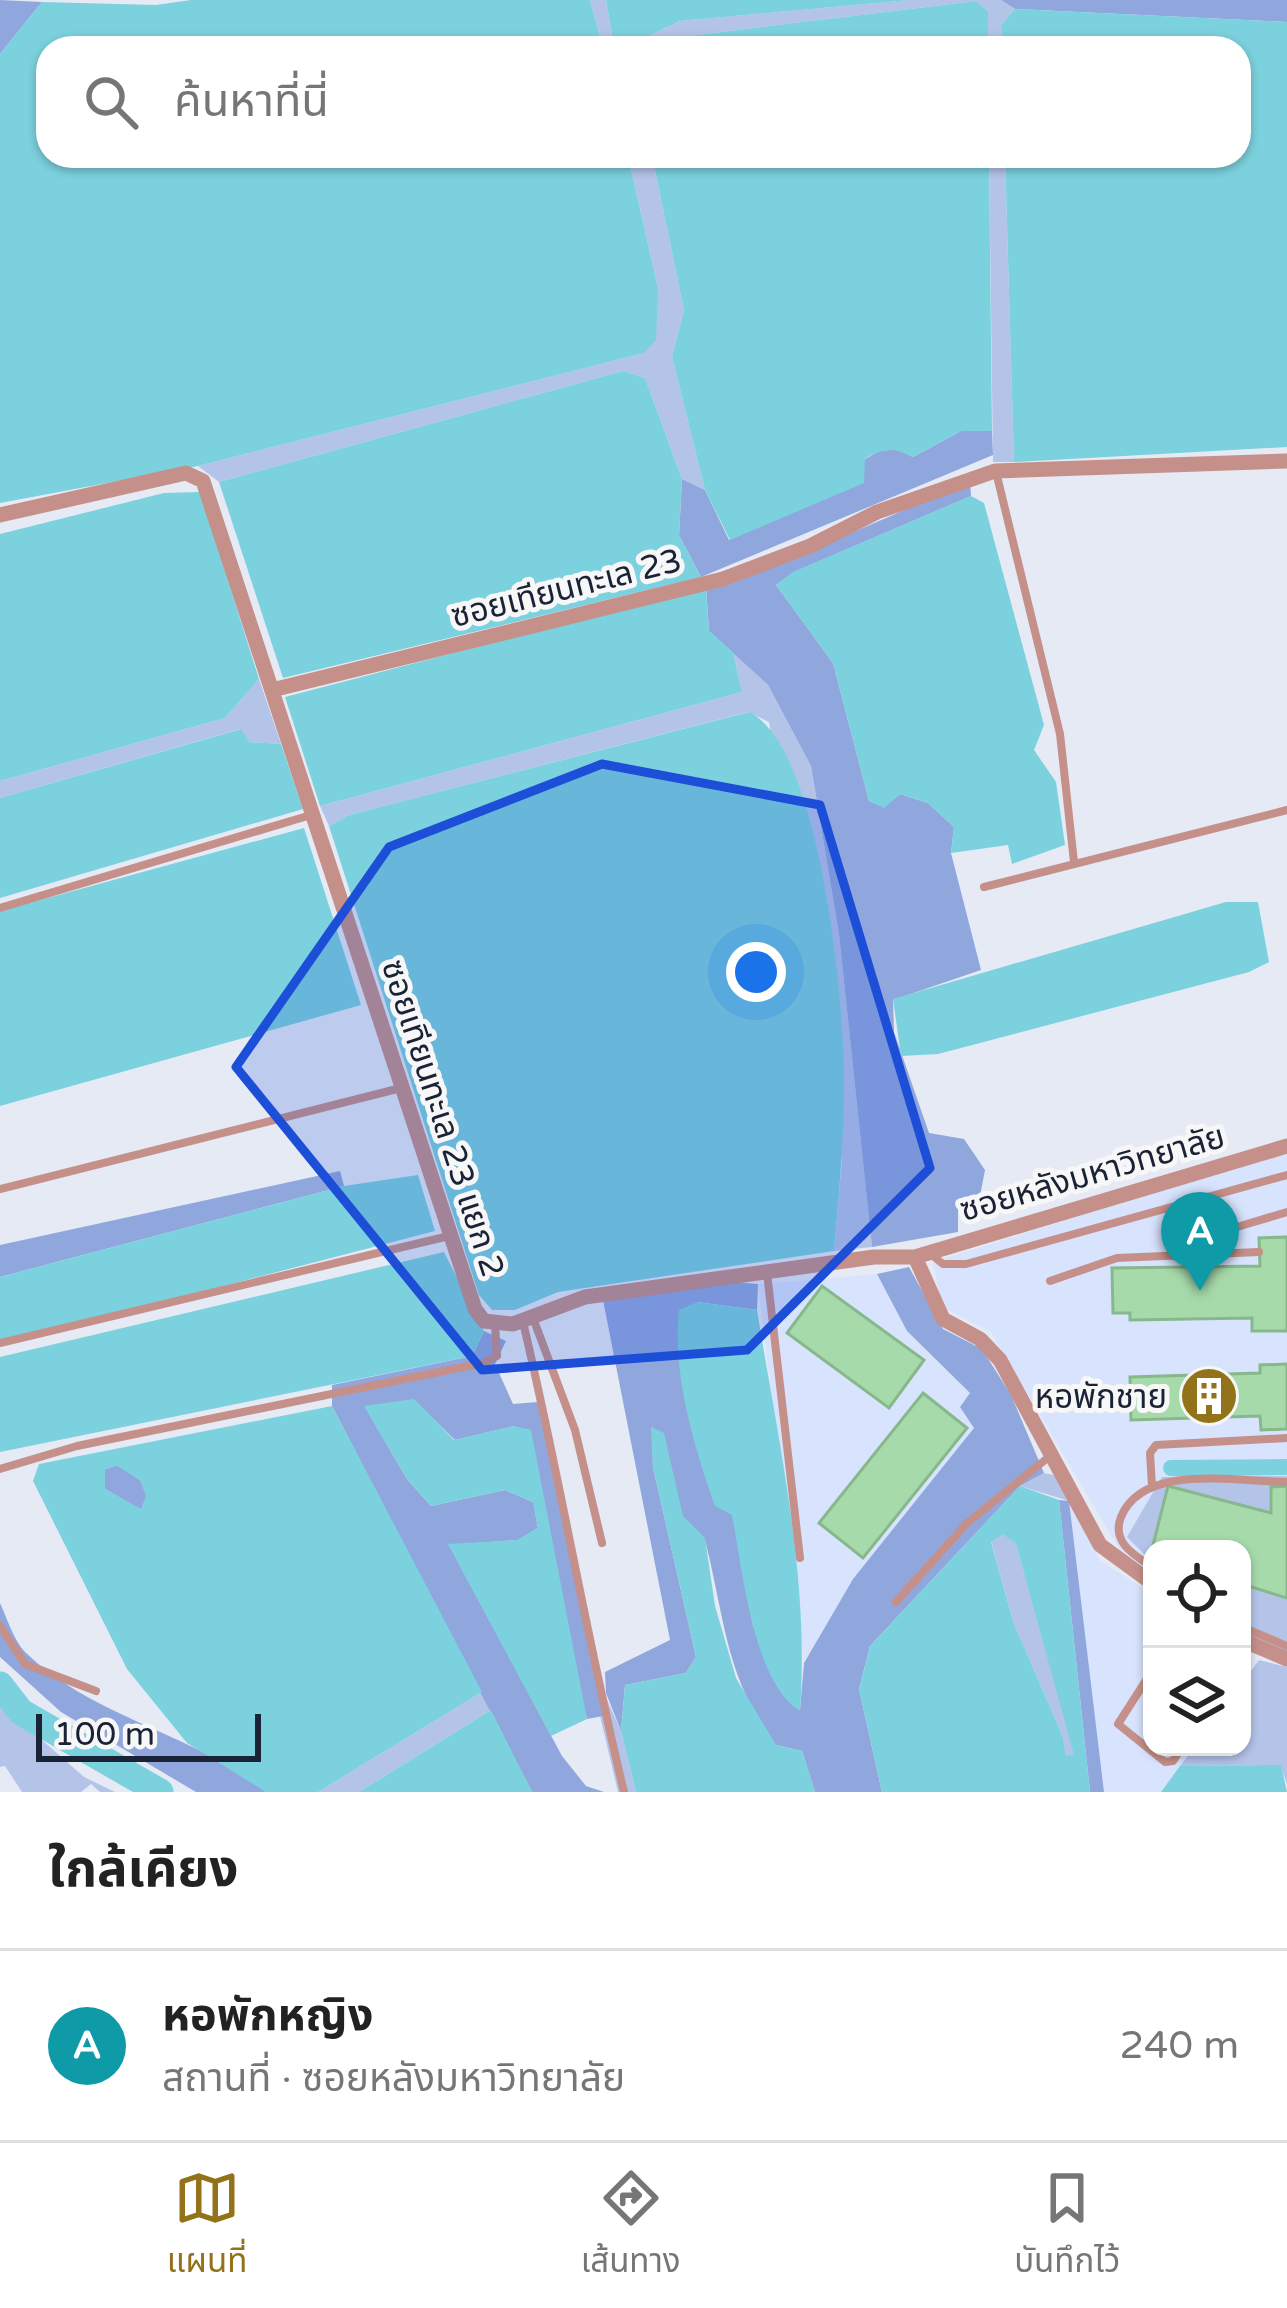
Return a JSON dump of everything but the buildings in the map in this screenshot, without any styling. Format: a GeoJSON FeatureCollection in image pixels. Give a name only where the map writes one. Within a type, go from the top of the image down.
{"type":"FeatureCollection","features":[{"type":"Feature","properties":{"kind":"street","name":"ซอยเทียนทะเล 23"},"geometry":{"type":"LineString","coordinates":[[272,690],[746,572],[877,512],[995,471],[1287,461]]}},
{"type":"Feature","properties":{"kind":"street"},"geometry":{"type":"LineString","coordinates":[[0,515],[196,475],[206,488],[272,690]]}},
{"type":"Feature","properties":{"kind":"street","name":"ซอยเทียนทะเล 23 แยก 2"},"geometry":{"type":"LineString","coordinates":[[272,690],[475,1309],[495,1324],[528,1319],[585,1297],[874,1257]]}},
{"type":"Feature","properties":{"kind":"street","name":"ซอยหลังมหาวิทยาลัย"},"geometry":{"type":"LineString","coordinates":[[874,1257],[916,1254],[1287,1146]]}},
{"type":"Feature","properties":{"kind":"street"},"geometry":{"type":"LineString","coordinates":[[916,1254],[943,1319],[980,1339],[1000,1360],[1103,1549],[1143,1577]]}},
{"type":"Feature","properties":{"kind":"street"},"geometry":{"type":"LineString","coordinates":[[1248,1648],[1287,1659]]}},
{"type":"Feature","properties":{"kind":"lane"},"geometry":{"type":"LineString","coordinates":[[995,471],[1060,734],[1074,862]]}},
{"type":"Feature","properties":{"kind":"lane"},"geometry":{"type":"LineString","coordinates":[[984,887],[1287,810]]}},
{"type":"Feature","properties":{"kind":"lane"},"geometry":{"type":"LineString","coordinates":[[0,908],[313,814]]}},
{"type":"Feature","properties":{"kind":"lane"},"geometry":{"type":"LineString","coordinates":[[0,1189],[402,1087]]}},
{"type":"Feature","properties":{"kind":"lane"},"geometry":{"type":"LineString","coordinates":[[916,1254],[943,1264],[966,1264],[1287,1175]]}},
{"type":"Feature","properties":{"kind":"lane"},"geometry":{"type":"LineString","coordinates":[[1206,1199],[1224,1255]]}},
{"type":"Feature","properties":{"kind":"lane"},"geometry":{"type":"LineString","coordinates":[[1217,1233],[1287,1212]]}},
{"type":"Feature","properties":{"kind":"lane"},"geometry":{"type":"LineString","coordinates":[[0,1342],[451,1236]]}},
{"type":"Feature","properties":{"kind":"lane"},"geometry":{"type":"LineString","coordinates":[[1051,1281],[1118,1258],[1259,1252]]}},
{"type":"Feature","properties":{"kind":"lane"},"geometry":{"type":"LineString","coordinates":[[766,1271],[800,1558]]}},
{"type":"Feature","properties":{"kind":"lane"},"geometry":{"type":"LineString","coordinates":[[528,1319],[574,1430],[602,1544]]}},
{"type":"Feature","properties":{"kind":"lane"},"geometry":{"type":"LineString","coordinates":[[528,1319],[596,1677],[624,1792]]}},
{"type":"Feature","properties":{"kind":"lane"},"geometry":{"type":"LineString","coordinates":[[0,1469],[76,1446],[483,1363],[498,1353],[495,1324]]}},
{"type":"Feature","properties":{"kind":"lane"},"geometry":{"type":"LineString","coordinates":[[1152,1486],[1150,1453],[1156,1445],[1287,1438]]}},
{"type":"Feature","properties":{"kind":"lane"},"geometry":{"type":"LineString","coordinates":[[896,1603],[968,1523],[1051,1455]]}},
{"type":"Feature","properties":{"kind":"lane"},"geometry":{"type":"LineString","coordinates":[[1143,1560],[1123,1544],[1118,1529],[1124,1510],[1152,1486],[1287,1482]]}},
{"type":"Feature","properties":{"kind":"lane"},"geometry":{"type":"LineString","coordinates":[[0,1626],[15,1654],[40,1674],[96,1691]]}},
{"type":"Feature","properties":{"kind":"lane"},"geometry":{"type":"LineString","coordinates":[[1251,1631],[1287,1646]]}},
{"type":"Feature","properties":{"kind":"lane"},"geometry":{"type":"LineString","coordinates":[[1143,1685],[1118,1724],[1143,1744]]}},
{"type":"Feature","properties":{"kind":"highlighted area"},"geometry":{"type":"Polygon","coordinates":[[[602,764],[820,805],[930,1168],[747,1350],[482,1370],[236,1067],[389,847],[602,764]]]}},
{"type":"Feature","properties":{"kind":"shaded area"},"geometry":{"type":"Polygon","coordinates":[[[0,0],[42,2],[0,54],[0,0]]]}},
{"type":"Feature","properties":{"kind":"shaded area"},"geometry":{"type":"Polygon","coordinates":[[[191,0],[590,0],[600,36],[36,36],[36,168],[631,168],[658,288],[656,340],[644,353],[198,466],[0,503],[0,54],[42,2],[156,5],[191,0]]]}},
{"type":"Feature","properties":{"kind":"shaded area"},"geometry":{"type":"Polygon","coordinates":[[[590,0],[606,0],[612,36],[600,36],[590,0]]]}},
{"type":"Feature","properties":{"kind":"shaded area"},"geometry":{"type":"Polygon","coordinates":[[[606,0],[910,0],[680,21],[649,36],[612,36],[606,0]]]}},
{"type":"Feature","properties":{"kind":"shaded area"},"geometry":{"type":"Polygon","coordinates":[[[910,0],[1001,0],[1015,9],[1001,25],[1001,36],[988,36],[988,11],[976,1],[689,36],[649,36],[680,21],[910,0]]]}},
{"type":"Feature","properties":{"kind":"shaded area"},"geometry":{"type":"Polygon","coordinates":[[[1001,0],[1287,0],[1287,22],[1015,9],[1001,0]]]}},
{"type":"Feature","properties":{"kind":"shaded area"},"geometry":{"type":"Polygon","coordinates":[[[976,1],[988,11],[988,36],[689,36],[976,1]]]}},
{"type":"Feature","properties":{"kind":"shaded area"},"geometry":{"type":"Polygon","coordinates":[[[1015,9],[1287,22],[1287,447],[1014,462],[1005,168],[1251,168],[1251,36],[1001,36],[1001,25],[1015,9]]]}},
{"type":"Feature","properties":{"kind":"shaded area"},"geometry":{"type":"Polygon","coordinates":[[[631,168],[654,168],[684,310],[672,357],[705,490],[682,479],[645,378],[623,371],[219,482],[198,466],[644,353],[658,288],[631,168]]]}},
{"type":"Feature","properties":{"kind":"shaded area"},"geometry":{"type":"Polygon","coordinates":[[[654,168],[989,168],[992,431],[961,431],[913,457],[894,450],[877,453],[865,459],[864,483],[730,540],[705,490],[672,357],[684,310],[654,168]]]}},
{"type":"Feature","properties":{"kind":"shaded area"},"geometry":{"type":"Polygon","coordinates":[[[989,168],[1005,168],[1014,462],[993,462],[989,168]]]}},
{"type":"Feature","properties":{"kind":"shaded area"},"geometry":{"type":"Polygon","coordinates":[[[623,371],[645,378],[682,479],[679,535],[701,577],[283,678],[219,482],[623,371]]]}},
{"type":"Feature","properties":{"kind":"shaded area"},"geometry":{"type":"Polygon","coordinates":[[[961,431],[992,431],[993,455],[701,577],[679,535],[682,479],[705,490],[729,540],[879,451],[897,449],[913,457],[961,431]]]}},
{"type":"Feature","properties":{"kind":"shaded area"},"geometry":{"type":"Polygon","coordinates":[[[970,482],[971,496],[794,572],[776,585],[833,663],[869,801],[884,807],[900,794],[928,803],[954,827],[951,853],[981,970],[893,1000],[894,1032],[929,1133],[964,1139],[985,1170],[980,1196],[958,1201],[958,1232],[872,1247],[839,934],[811,766],[768,685],[709,631],[706,587],[781,563],[970,482]]]}},
{"type":"Feature","properties":{"kind":"shaded area"},"geometry":{"type":"Polygon","coordinates":[[[200,492],[259,679],[225,718],[0,781],[0,534],[164,493],[200,492]]]}},
{"type":"Feature","properties":{"kind":"shaded area"},"geometry":{"type":"Polygon","coordinates":[[[971,496],[984,503],[1044,725],[1034,750],[1056,782],[1065,845],[1012,864],[1008,845],[951,853],[954,827],[928,803],[900,794],[884,808],[869,801],[833,663],[776,585],[793,572],[971,496]]]}},
{"type":"Feature","properties":{"kind":"shaded area"},"geometry":{"type":"Polygon","coordinates":[[[706,587],[709,631],[733,652],[742,692],[320,806],[285,697],[706,587]]]}},
{"type":"Feature","properties":{"kind":"shaded area"},"geometry":{"type":"Polygon","coordinates":[[[733,652],[768,685],[811,766],[839,934],[872,1247],[834,1251],[842,1160],[769,722],[748,712],[349,815],[329,826],[320,806],[742,692],[733,652]]]}},
{"type":"Feature","properties":{"kind":"shaded area"},"geometry":{"type":"Polygon","coordinates":[[[259,679],[281,744],[249,742],[240,729],[0,798],[0,781],[225,718],[259,679]]]}},
{"type":"Feature","properties":{"kind":"shaded area"},"geometry":{"type":"Polygon","coordinates":[[[749,712],[774,735],[794,774],[824,882],[843,1048],[834,1251],[558,1292],[515,1310],[492,1310],[479,1295],[329,826],[349,815],[749,712]]]}},
{"type":"Feature","properties":{"kind":"shaded area"},"geometry":{"type":"Polygon","coordinates":[[[241,729],[249,742],[281,744],[303,809],[0,898],[0,798],[241,729]]]}},
{"type":"Feature","properties":{"kind":"shaded area"},"geometry":{"type":"Polygon","coordinates":[[[304,828],[361,1005],[0,1106],[0,911],[304,828]]]}},
{"type":"Feature","properties":{"kind":"shaded area"},"geometry":{"type":"Polygon","coordinates":[[[1226,902],[1258,902],[1269,962],[1249,972],[938,1054],[901,1056],[893,999],[1226,902]]]}},
{"type":"Feature","properties":{"kind":"shaded area"},"geometry":{"type":"Polygon","coordinates":[[[1287,1151],[1287,1653],[1251,1638],[1251,1540],[1143,1540],[1143,1572],[1127,1562],[991,1332],[942,1307],[933,1262],[1287,1151]]]}},
{"type":"Feature","properties":{"kind":"shaded area"},"geometry":{"type":"Polygon","coordinates":[[[340,1171],[344,1186],[0,1277],[0,1245],[340,1171]]]}},
{"type":"Feature","properties":{"kind":"shaded area"},"geometry":{"type":"Polygon","coordinates":[[[418,1175],[435,1231],[0,1344],[0,1277],[344,1186],[418,1175]]]}},
{"type":"Feature","properties":{"kind":"shaded area"},"geometry":{"type":"Polygon","coordinates":[[[444,1252],[484,1331],[472,1356],[0,1452],[0,1357],[444,1252]]]}},
{"type":"Feature","properties":{"kind":"shaded area"},"geometry":{"type":"Polygon","coordinates":[[[909,1267],[943,1329],[982,1349],[1011,1395],[1044,1473],[1020,1486],[870,1646],[859,1689],[882,1792],[815,1792],[802,1751],[776,1745],[759,1721],[729,1649],[706,1544],[677,1506],[652,1427],[653,1467],[696,1657],[686,1673],[625,1685],[621,1731],[606,1693],[605,1672],[670,1640],[603,1300],[733,1282],[758,1284],[757,1310],[697,1302],[753,1626],[800,1709],[804,1663],[853,1579],[974,1428],[960,1407],[970,1393],[907,1331],[877,1274],[909,1267]]]}},
{"type":"Feature","properties":{"kind":"shaded area"},"geometry":{"type":"Polygon","coordinates":[[[877,1274],[907,1331],[971,1394],[975,1428],[853,1579],[804,1662],[758,1284],[877,1274]]]}},
{"type":"Feature","properties":{"kind":"shaded area"},"geometry":{"type":"Polygon","coordinates":[[[697,1302],[757,1310],[796,1560],[800,1711],[784,1697],[760,1650],[732,1515],[715,1506],[693,1434],[678,1334],[679,1310],[697,1302]]]}},
{"type":"Feature","properties":{"kind":"shaded area"},"geometry":{"type":"Polygon","coordinates":[[[484,1331],[506,1341],[495,1364],[513,1404],[538,1402],[608,1715],[587,1719],[533,1503],[538,1528],[518,1540],[449,1545],[562,1756],[586,1786],[604,1792],[532,1792],[332,1406],[332,1385],[472,1356],[484,1331]],[[414,1400],[365,1407],[407,1479],[431,1506],[505,1490],[533,1502],[514,1426],[455,1440],[414,1400]]]}},
{"type":"Feature","properties":{"kind":"shaded area"},"geometry":{"type":"Polygon","coordinates":[[[414,1399],[454,1440],[514,1426],[531,1430],[587,1719],[551,1736],[448,1544],[517,1540],[538,1528],[533,1502],[505,1490],[431,1506],[407,1479],[364,1406],[414,1399]]]}},
{"type":"Feature","properties":{"kind":"shaded area"},"geometry":{"type":"Polygon","coordinates":[[[332,1406],[482,1692],[318,1792],[266,1792],[187,1743],[127,1669],[33,1481],[39,1464],[332,1406]],[[117,1466],[105,1469],[105,1489],[141,1509],[146,1496],[140,1480],[117,1466]]]}},
{"type":"Feature","properties":{"kind":"shaded area"},"geometry":{"type":"Polygon","coordinates":[[[651,1427],[664,1433],[683,1516],[705,1538],[715,1606],[736,1678],[776,1745],[802,1751],[815,1792],[636,1792],[621,1731],[625,1685],[686,1673],[696,1657],[653,1467],[651,1427]]]}},
{"type":"Feature","properties":{"kind":"shaded area"},"geometry":{"type":"Polygon","coordinates":[[[117,1465],[140,1480],[147,1496],[141,1510],[105,1489],[105,1469],[117,1465]]]}},
{"type":"Feature","properties":{"kind":"shaded area"},"geometry":{"type":"Polygon","coordinates":[[[1044,1473],[1054,1475],[1069,1501],[1020,1486],[1044,1473]]]}},
{"type":"Feature","properties":{"kind":"shaded area"},"geometry":{"type":"Polygon","coordinates":[[[1287,1476],[1287,1652],[1268,1648],[1251,1636],[1251,1540],[1143,1540],[1143,1553],[1127,1537],[1162,1477],[1287,1476]]]}},
{"type":"Feature","properties":{"kind":"shaded area"},"geometry":{"type":"Polygon","coordinates":[[[1020,1486],[1059,1500],[1090,1792],[882,1792],[859,1689],[870,1646],[1020,1486]],[[1003,1534],[991,1542],[1014,1624],[1063,1737],[1066,1756],[1074,1755],[1016,1544],[1003,1534]]]}},
{"type":"Feature","properties":{"kind":"shaded area"},"geometry":{"type":"Polygon","coordinates":[[[1059,1500],[1069,1501],[1104,1792],[1090,1792],[1059,1500]]]}},
{"type":"Feature","properties":{"kind":"shaded area"},"geometry":{"type":"Polygon","coordinates":[[[1069,1501],[1100,1561],[1143,1587],[1143,1756],[1188,1756],[1161,1792],[1104,1792],[1069,1501]]]}},
{"type":"Feature","properties":{"kind":"shaded area"},"geometry":{"type":"Polygon","coordinates":[[[1003,1533],[1016,1544],[1075,1755],[1066,1757],[1063,1737],[1014,1624],[991,1541],[1003,1533]]]}},
{"type":"Feature","properties":{"kind":"shaded area"},"geometry":{"type":"Polygon","coordinates":[[[0,1603],[21,1647],[52,1675],[112,1710],[208,1755],[266,1792],[196,1792],[61,1712],[0,1657],[0,1603]]]}},
{"type":"Feature","properties":{"kind":"shaded area"},"geometry":{"type":"Polygon","coordinates":[[[1259,1660],[1287,1667],[1287,1784],[1280,1765],[1180,1766],[1188,1756],[1251,1756],[1251,1671],[1259,1660]]]}},
{"type":"Feature","properties":{"kind":"shaded area"},"geometry":{"type":"Polygon","coordinates":[[[603,1691],[621,1731],[636,1792],[618,1792],[600,1716],[608,1714],[603,1691]]]}},
{"type":"Feature","properties":{"kind":"shaded area"},"geometry":{"type":"Polygon","coordinates":[[[482,1692],[491,1710],[359,1792],[318,1792],[482,1692]]]}},
{"type":"Feature","properties":{"kind":"shaded area"},"geometry":{"type":"Polygon","coordinates":[[[0,1703],[84,1777],[115,1792],[100,1792],[91,1784],[81,1792],[22,1792],[5,1766],[0,1767],[0,1703]]]}},
{"type":"Feature","properties":{"kind":"shaded area"},"geometry":{"type":"Polygon","coordinates":[[[491,1710],[532,1792],[359,1792],[491,1710]]]}},
{"type":"Feature","properties":{"kind":"shaded area"},"geometry":{"type":"Polygon","coordinates":[[[1281,1765],[1287,1792],[1161,1792],[1180,1766],[1281,1765]]]}},
{"type":"Feature","properties":{"kind":"waterway"},"geometry":{"type":"LineString","coordinates":[[1171,1468],[1287,1467]]}},
{"type":"Feature","properties":{"kind":"waterway"},"geometry":{"type":"LineString","coordinates":[[0,1685],[21,1712],[160,1792]]}},
{"type":"Feature","properties":{"kind":"place","name":"หอพักหญิง"},"geometry":{"type":"Point","coordinates":[1200,1291]}},
{"type":"Feature","properties":{"kind":"place","name":"หอพักชาย"},"geometry":{"type":"Point","coordinates":[1209,1396]}}]}
